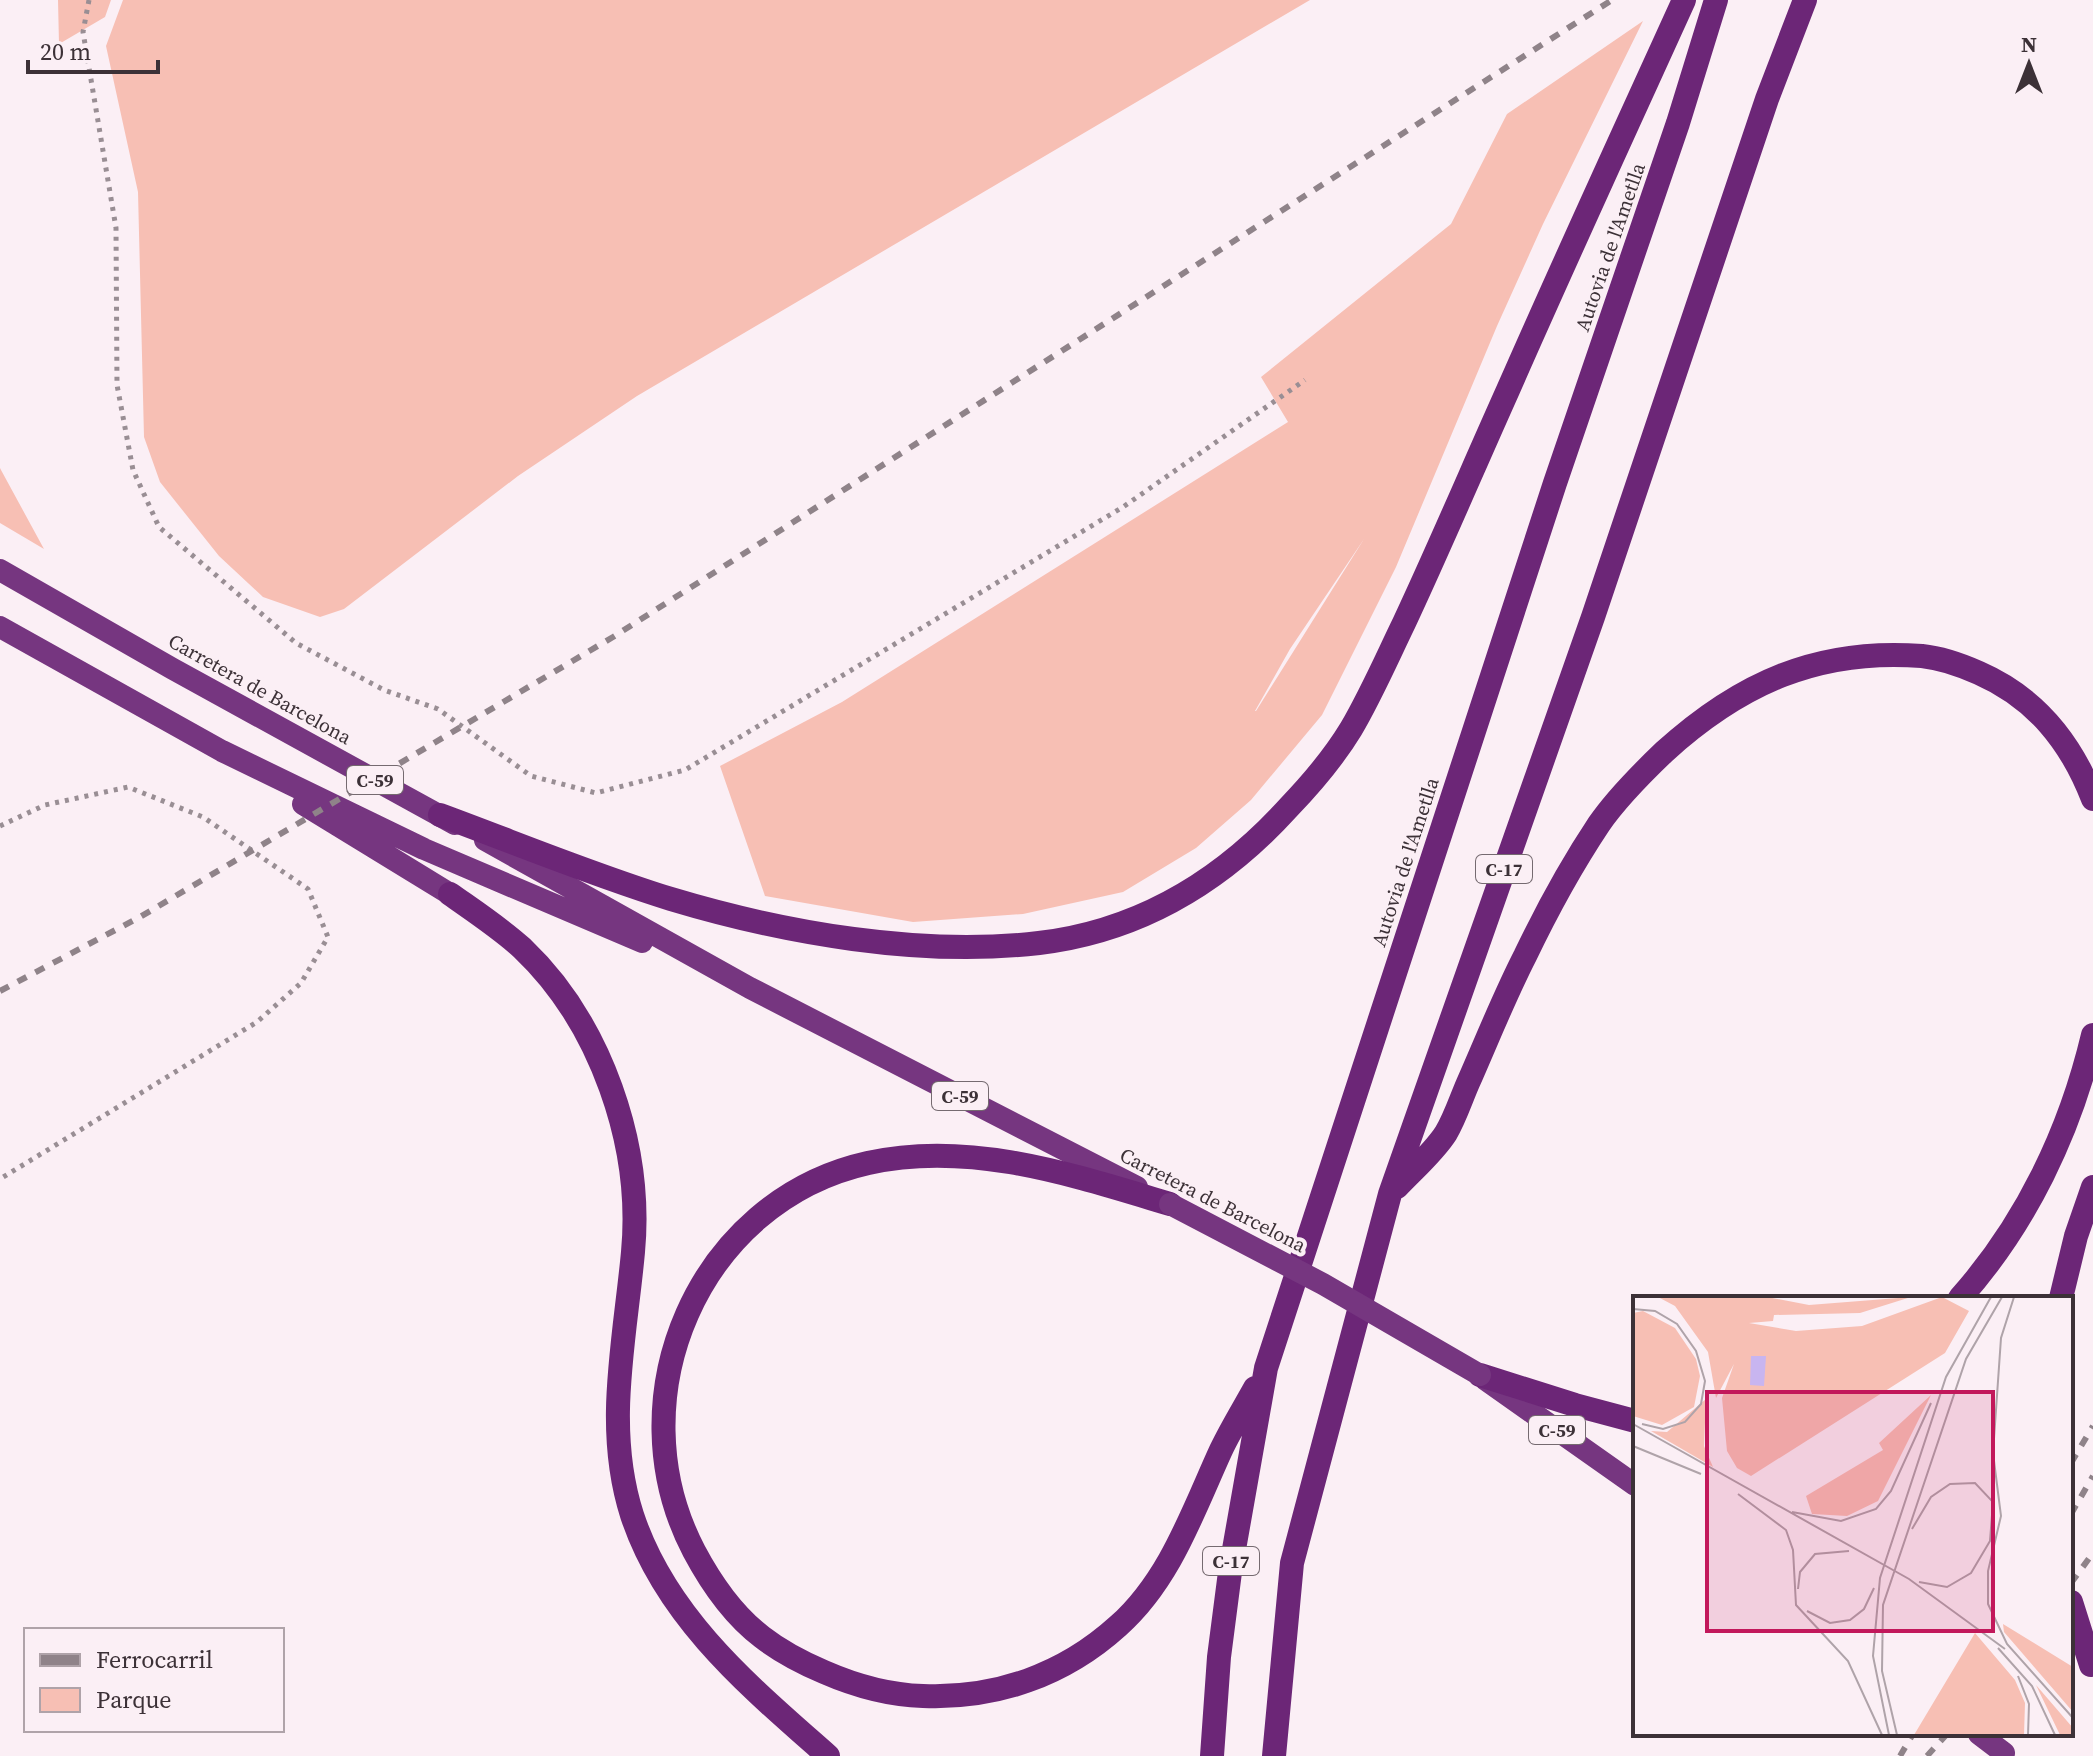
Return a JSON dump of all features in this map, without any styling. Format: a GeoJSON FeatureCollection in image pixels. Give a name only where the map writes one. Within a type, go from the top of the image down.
{"type":"FeatureCollection","features":[{"type":"Feature","properties":{"kind":"highway"},"geometry":{"type":"LineString","coordinates":[[440,815],[669,898],[784,926],[916,945],[979,947],[1040,943],[1092,933],[1142,916],[1189,893],[1236,861],[1273,826],[1314,780],[1350,730],[1419,590],[1684,0]]}},
{"type":"Feature","properties":{"kind":"highway","name":"Autovia de l'Ametlla"},"geometry":{"type":"LineString","coordinates":[[1212,1756],[1218,1670],[1230,1572],[1266,1368],[1716,0]]}},
{"type":"Feature","properties":{"kind":"highway","name":"C-17"},"geometry":{"type":"LineString","coordinates":[[1274,1756],[1292,1563],[1390,1194],[1593,617],[1767,99],[1805,0]]}},
{"type":"Feature","properties":{"kind":"highway","name":"Carretera de Barcelona"},"geometry":{"type":"LineString","coordinates":[[0,570],[750,988],[1323,1284],[1480,1375],[1633,1484]]}},
{"type":"Feature","properties":{"kind":"highway","name":"Carretera de Barcelona"},"geometry":{"type":"LineString","coordinates":[[0,627],[222,751],[424,849],[750,988]]}},
{"type":"Feature","properties":{"kind":"highway"},"geometry":{"type":"LineString","coordinates":[[1390,1194],[1445,1133],[1524,957],[1559,890],[1601,822],[1642,773],[1729,700],[1780,676],[1833,659],[1886,653],[1931,657],[1998,681],[2028,701],[2069,747],[2093,799]]}},
{"type":"Feature","properties":{"kind":"highway"},"geometry":{"type":"LineString","coordinates":[[222,751],[450,894],[524,950],[578,1018],[601,1062],[619,1114],[629,1161],[634,1247],[617,1419],[620,1465],[633,1516],[653,1563],[682,1611],[715,1652],[828,1756]]}},
{"type":"Feature","properties":{"kind":"highway"},"geometry":{"type":"LineString","coordinates":[[1962,1296],[2001,1244],[2038,1185],[2056,1149],[2093,1035]]}},
{"type":"Feature","properties":{"kind":"highway"},"geometry":{"type":"LineString","coordinates":[[1170,1204],[1026,1164],[970,1157],[918,1156],[870,1162],[826,1174],[790,1192],[757,1217],[729,1245],[703,1280],[682,1324],[669,1368],[664,1453],[672,1494],[685,1533],[706,1573],[731,1607],[762,1637],[804,1663],[850,1683],[902,1695],[956,1697],[1000,1690],[1043,1676],[1085,1653],[1120,1625],[1148,1594],[1172,1556],[1223,1446],[1266,1368]]}},
{"type":"Feature","properties":{"kind":"highway"},"geometry":{"type":"LineString","coordinates":[[2061,1296],[2076,1236],[2093,1187]]}},
{"type":"Feature","properties":{"kind":"highway"},"geometry":{"type":"LineString","coordinates":[[1480,1375],[1633,1420]]}},
{"type":"Feature","properties":{"kind":"highway"},"geometry":{"type":"LineString","coordinates":[[2073,1608],[2092,1668]]}},
{"type":"Feature","properties":{"kind":"highway"},"geometry":{"type":"LineString","coordinates":[[1982,1736],[2007,1755]]}},
{"type":"Feature","properties":{"kind":"path"},"geometry":{"type":"LineString","coordinates":[[89,0],[83,32],[116,228],[117,385],[133,470],[159,527],[296,643],[384,690],[438,709],[531,776],[596,793],[685,770],[1123,507],[1305,380]]}},
{"type":"Feature","properties":{"kind":"path"},"geometry":{"type":"LineString","coordinates":[[0,826],[45,805],[128,787],[203,817],[308,889],[328,937],[301,983],[257,1022],[0,1179]]}},
{"type":"Feature","properties":{"kind":"green space"},"geometry":{"type":"Polygon","coordinates":[[[58,0],[111,0],[105,17],[59,44],[58,0]]]}},
{"type":"Feature","properties":{"kind":"green space"},"geometry":{"type":"Polygon","coordinates":[[[123,0],[1310,0],[637,396],[518,476],[344,609],[320,617],[263,597],[219,556],[160,482],[144,437],[138,192],[106,46],[123,0]]]}},
{"type":"Feature","properties":{"kind":"green space"},"geometry":{"type":"Polygon","coordinates":[[[1643,21],[1543,224],[1396,567],[1322,715],[1251,800],[1196,848],[1123,892],[1023,914],[913,922],[765,896],[720,766],[842,702],[1288,422],[1261,377],[1451,224],[1507,114],[1643,21]],[[1364,539],[1290,649],[1256,711],[1364,539]]]}},
{"type":"Feature","properties":{"kind":"green space"},"geometry":{"type":"Polygon","coordinates":[[[1,470],[44,549],[0,523],[1,470]]]}},
{"type":"Feature","properties":{"kind":"railway"},"geometry":{"type":"LineString","coordinates":[[0,991],[140,917],[613,637],[1612,0]]}},
{"type":"Feature","properties":{"kind":"railway"},"geometry":{"type":"LineString","coordinates":[[2073,1460],[2093,1426]]}},
{"type":"Feature","properties":{"kind":"railway"},"geometry":{"type":"LineString","coordinates":[[2073,1511],[2093,1476]]}},
{"type":"Feature","properties":{"kind":"railway"},"geometry":{"type":"LineString","coordinates":[[2073,1580],[2093,1553]]}},
{"type":"Feature","properties":{"kind":"railway"},"geometry":{"type":"LineString","coordinates":[[1900,1756],[1912,1736]]}},
{"type":"Feature","properties":{"kind":"railway"},"geometry":{"type":"LineString","coordinates":[[1927,1756],[1945,1736]]}}]}
